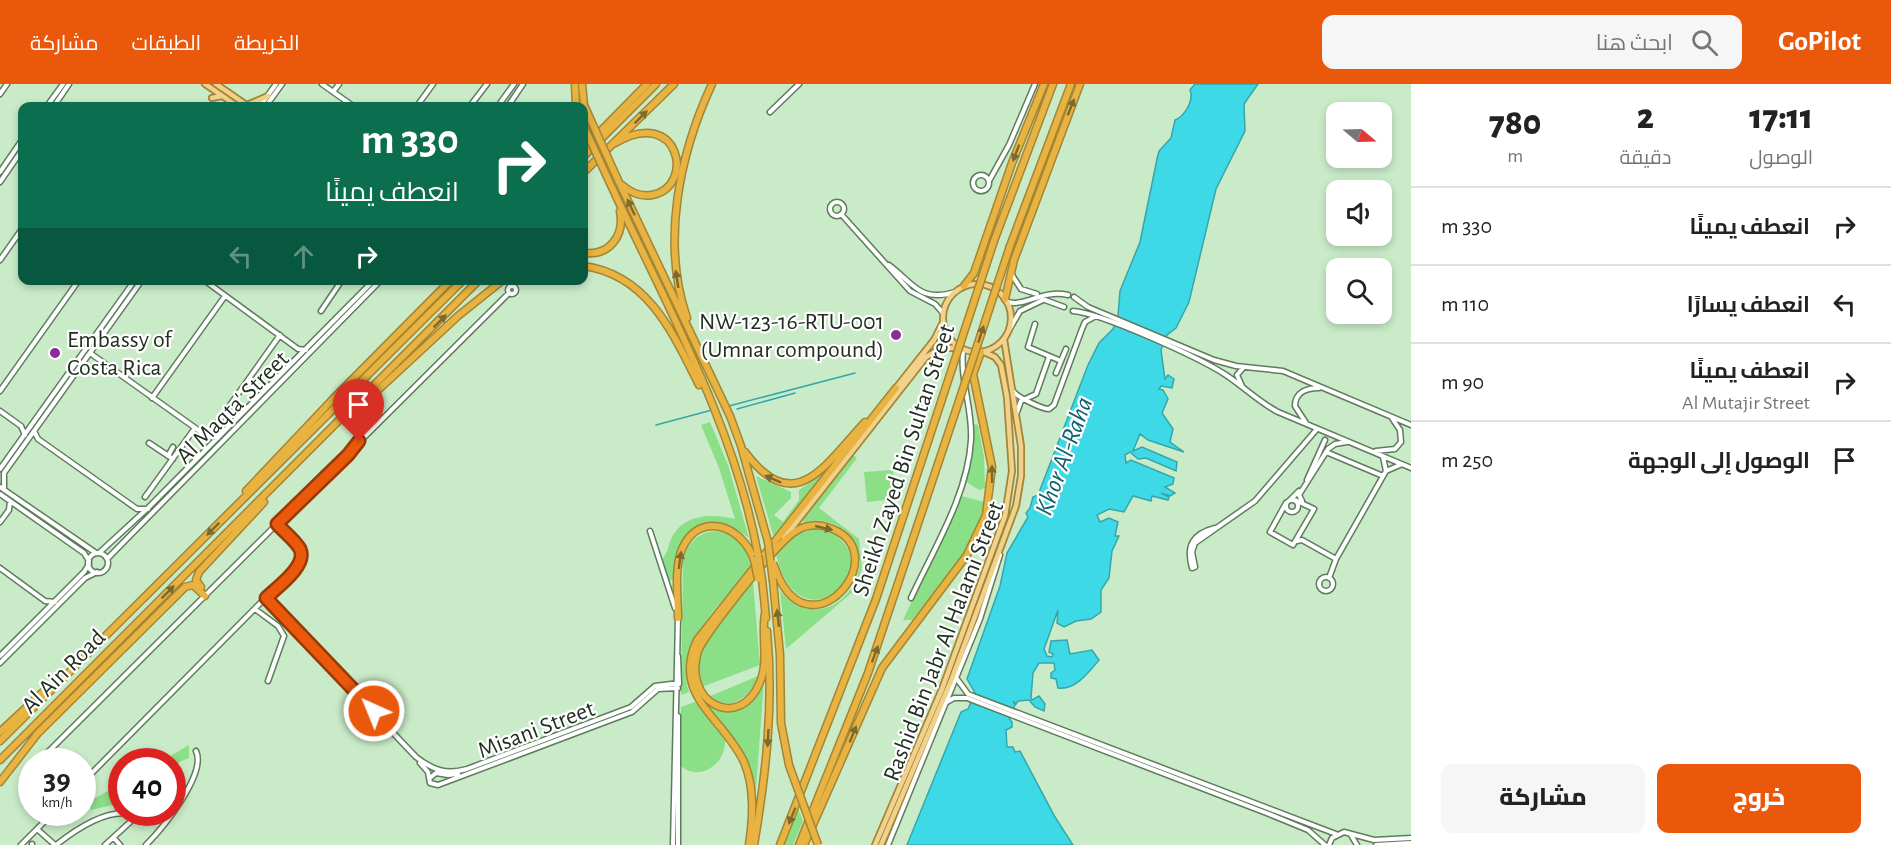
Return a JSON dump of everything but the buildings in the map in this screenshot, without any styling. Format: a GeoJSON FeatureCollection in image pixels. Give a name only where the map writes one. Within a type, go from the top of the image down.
{"type":"FeatureCollection","features":[{"type":"Feature","properties":{"kind":"highway"},"geometry":{"type":"LineString","coordinates":[[575,84],[576,102]]}},
{"type":"Feature","properties":{"kind":"highway"},"geometry":{"type":"LineString","coordinates":[[582,84],[584,102]]}},
{"type":"Feature","properties":{"kind":"highway"},"geometry":{"type":"LineString","coordinates":[[588,144],[647,84]]}},
{"type":"Feature","properties":{"kind":"highway"},"geometry":{"type":"LineString","coordinates":[[588,152],[656,84]]}},
{"type":"Feature","properties":{"kind":"highway"},"geometry":{"type":"LineString","coordinates":[[588,168],[674,84]]}},
{"type":"Feature","properties":{"kind":"highway"},"geometry":{"type":"LineString","coordinates":[[710,374],[681,302],[675,270],[674,238],[676,211],[688,153],[712,84]]}},
{"type":"Feature","properties":{"kind":"highway"},"geometry":{"type":"LineString","coordinates":[[964,286],[974,273],[1012,163],[1044,84]]}},
{"type":"Feature","properties":{"kind":"highway","name":"Sheikh Zayed Bin Sultan Street"},"geometry":{"type":"LineString","coordinates":[[780,845],[868,620],[994,241],[1053,84]]}},
{"type":"Feature","properties":{"kind":"highway","name":"Sheikh Zayed Bin Sultan Street"},"geometry":{"type":"LineString","coordinates":[[799,845],[868,673],[1010,246],[1071,84]]}},
{"type":"Feature","properties":{"kind":"highway"},"geometry":{"type":"LineString","coordinates":[[1006,300],[1014,260],[1080,84]]}},
{"type":"Feature","properties":{"kind":"highway"},"geometry":{"type":"LineString","coordinates":[[588,114],[722,398],[741,446],[768,542],[778,576],[794,596],[808,603],[823,603],[836,598],[846,588],[853,574],[855,560],[850,544],[840,533],[818,525],[794,532],[775,550],[701,644],[695,665],[695,689]]}},
{"type":"Feature","properties":{"kind":"highway"},"geometry":{"type":"LineString","coordinates":[[615,143],[634,133],[650,132],[668,142],[677,161],[672,182],[657,194],[645,196],[633,193],[618,180]]}},
{"type":"Feature","properties":{"kind":"highway"},"geometry":{"type":"LineString","coordinates":[[588,136],[706,391],[744,491],[764,599],[770,680],[767,761],[754,845]]}},
{"type":"Feature","properties":{"kind":"highway"},"geometry":{"type":"LineString","coordinates":[[588,170],[592,163]]}},
{"type":"Feature","properties":{"kind":"highway"},"geometry":{"type":"LineString","coordinates":[[588,253],[601,252],[612,245],[618,236],[621,218],[616,196]]}},
{"type":"Feature","properties":{"kind":"highway"},"geometry":{"type":"LineString","coordinates":[[588,267],[619,278],[646,297],[662,315],[700,387],[706,391]]}},
{"type":"Feature","properties":{"kind":"highway"},"geometry":{"type":"LineString","coordinates":[[233,509],[264,471],[444,285]]}},
{"type":"Feature","properties":{"kind":"highway"},"geometry":{"type":"LineString","coordinates":[[0,732],[116,626],[459,285]]}},
{"type":"Feature","properties":{"kind":"highway"},"geometry":{"type":"LineString","coordinates":[[0,782],[36,735],[127,633],[474,285]]}},
{"type":"Feature","properties":{"kind":"highway"},"geometry":{"type":"LineString","coordinates":[[301,461],[458,316],[497,285]]}},
{"type":"Feature","properties":{"kind":"highway"},"geometry":{"type":"LineString","coordinates":[[804,845],[882,668],[967,555],[987,515],[992,467],[973,374],[982,352]]}},
{"type":"Feature","properties":{"kind":"highway"},"geometry":{"type":"LineString","coordinates":[[741,446],[756,468],[771,480],[788,484],[804,481],[820,470],[896,388]]}},
{"type":"Feature","properties":{"kind":"highway"},"geometry":{"type":"LineString","coordinates":[[749,845],[752,798],[744,764],[731,740],[695,689],[689,664],[697,640],[896,388]]}},
{"type":"Feature","properties":{"kind":"highway"},"geometry":{"type":"LineString","coordinates":[[206,595],[197,582],[199,572],[294,468]]}},
{"type":"Feature","properties":{"kind":"highway"},"geometry":{"type":"LineString","coordinates":[[678,618],[681,552],[689,538],[703,529],[716,526],[735,532],[746,542],[756,557]]}},
{"type":"Feature","properties":{"kind":"highway"},"geometry":{"type":"LineString","coordinates":[[768,542],[780,655],[781,723],[789,765],[818,845]]}},
{"type":"Feature","properties":{"kind":"highway"},"geometry":{"type":"LineString","coordinates":[[36,735],[185,587],[193,585],[206,595]]}},
{"type":"Feature","properties":{"kind":"highway","name":"Al Ain Road"},"geometry":{"type":"LineString","coordinates":[[0,741],[116,626]]}},
{"type":"Feature","properties":{"kind":"highway","name":"Al Ain Road"},"geometry":{"type":"LineString","coordinates":[[0,760],[127,633]]}},
{"type":"Feature","properties":{"kind":"highway"},"geometry":{"type":"LineString","coordinates":[[702,700],[720,707],[736,706],[750,698],[760,682],[767,658]]}},
{"type":"Feature","properties":{"kind":"main road"},"geometry":{"type":"LineString","coordinates":[[205,84],[230,102]]}},
{"type":"Feature","properties":{"kind":"main road"},"geometry":{"type":"LineString","coordinates":[[216,84],[241,102]]}},
{"type":"Feature","properties":{"kind":"main road"},"geometry":{"type":"LineString","coordinates":[[254,102],[269,94]]}},
{"type":"Feature","properties":{"kind":"main road"},"geometry":{"type":"LineString","coordinates":[[212,98],[222,96]]}},
{"type":"Feature","properties":{"kind":"main road"},"geometry":{"type":"LineString","coordinates":[[775,550],[926,357],[942,348],[982,352],[1004,339],[1009,330],[1010,311],[1006,300],[987,285],[964,286],[955,292],[943,313],[943,322],[948,337],[961,349]]}},
{"type":"Feature","properties":{"kind":"main road"},"geometry":{"type":"LineString","coordinates":[[896,388],[934,340],[943,322]]}},
{"type":"Feature","properties":{"kind":"main road","name":"Rashid Bin Jabr Al Halami Street"},"geometry":{"type":"LineString","coordinates":[[882,845],[951,681],[1004,543],[1019,491],[1021,446],[1017,412],[1005,359],[1004,339]]}},
{"type":"Feature","properties":{"kind":"main road","name":"Rashid Bin Jabr Al Halami Street"},"geometry":{"type":"LineString","coordinates":[[875,845],[942,689],[1001,529],[1012,471],[1009,417],[1001,365],[995,357],[982,352]]}},
{"type":"Feature","properties":{"kind":"main road"},"geometry":{"type":"LineString","coordinates":[[1009,417],[1014,446],[1017,449],[1021,446]]}},
{"type":"Feature","properties":{"kind":"street"},"geometry":{"type":"LineString","coordinates":[[0,94],[7,84]]}},
{"type":"Feature","properties":{"kind":"street"},"geometry":{"type":"LineString","coordinates":[[50,102],[63,84]]}},
{"type":"Feature","properties":{"kind":"street"},"geometry":{"type":"LineString","coordinates":[[57,101],[69,84]]}},
{"type":"Feature","properties":{"kind":"street"},"geometry":{"type":"LineString","coordinates":[[268,84],[269,94]]}},
{"type":"Feature","properties":{"kind":"street"},"geometry":{"type":"LineString","coordinates":[[263,102],[276,84]]}},
{"type":"Feature","properties":{"kind":"street"},"geometry":{"type":"LineString","coordinates":[[269,102],[282,84]]}},
{"type":"Feature","properties":{"kind":"street"},"geometry":{"type":"LineString","coordinates":[[322,84],[347,102]]}},
{"type":"Feature","properties":{"kind":"street"},"geometry":{"type":"LineString","coordinates":[[333,92],[339,84]]}},
{"type":"Feature","properties":{"kind":"street"},"geometry":{"type":"LineString","coordinates":[[420,102],[433,84]]}},
{"type":"Feature","properties":{"kind":"street"},"geometry":{"type":"LineString","coordinates":[[473,102],[487,84]]}},
{"type":"Feature","properties":{"kind":"street"},"geometry":{"type":"LineString","coordinates":[[501,102],[514,84]]}},
{"type":"Feature","properties":{"kind":"street"},"geometry":{"type":"LineString","coordinates":[[511,102],[523,84]]}},
{"type":"Feature","properties":{"kind":"street"},"geometry":{"type":"LineString","coordinates":[[770,112],[799,84]]}},
{"type":"Feature","properties":{"kind":"street"},"geometry":{"type":"LineString","coordinates":[[998,166],[985,176],[975,177],[974,188],[985,190],[998,166],[1035,84]]}},
{"type":"Feature","properties":{"kind":"street"},"geometry":{"type":"LineString","coordinates":[[0,172],[18,146]]}},
{"type":"Feature","properties":{"kind":"street"},"geometry":{"type":"LineString","coordinates":[[0,182],[18,156]]}},
{"type":"Feature","properties":{"kind":"street"},"geometry":{"type":"LineString","coordinates":[[985,176],[989,181]]}},
{"type":"Feature","properties":{"kind":"street"},"geometry":{"type":"LineString","coordinates":[[841,214],[910,291],[935,304],[943,313]]}},
{"type":"Feature","properties":{"kind":"street"},"geometry":{"type":"LineString","coordinates":[[0,260],[18,234]]}},
{"type":"Feature","properties":{"kind":"street"},"geometry":{"type":"LineString","coordinates":[[1014,260],[1012,275],[1016,285],[1025,292],[1071,296],[1225,374],[1268,407],[1411,468]]}},
{"type":"Feature","properties":{"kind":"street"},"geometry":{"type":"LineString","coordinates":[[886,262],[923,293],[936,296],[955,292]]}},
{"type":"Feature","properties":{"kind":"street"},"geometry":{"type":"LineString","coordinates":[[0,391],[75,285]]}},
{"type":"Feature","properties":{"kind":"street"},"geometry":{"type":"LineString","coordinates":[[27,436],[30,427],[131,285]]}},
{"type":"Feature","properties":{"kind":"street"},"geometry":{"type":"LineString","coordinates":[[0,663],[86,578],[97,572],[84,553],[10,501],[1,490],[3,468],[27,436],[34,431],[138,285]]}},
{"type":"Feature","properties":{"kind":"street"},"geometry":{"type":"LineString","coordinates":[[211,285],[298,349],[301,356]]}},
{"type":"Feature","properties":{"kind":"street"},"geometry":{"type":"LineString","coordinates":[[321,310],[338,285]]}},
{"type":"Feature","properties":{"kind":"street","name":"Al Maqta' Street"},"geometry":{"type":"LineString","coordinates":[[89,562],[139,518],[369,285]]}},
{"type":"Feature","properties":{"kind":"street","name":"Al Maqta' Street"},"geometry":{"type":"LineString","coordinates":[[97,572],[106,569],[107,559],[254,412],[376,285]]}},
{"type":"Feature","properties":{"kind":"street"},"geometry":{"type":"LineString","coordinates":[[54,748],[509,293]]}},
{"type":"Feature","properties":{"kind":"street"},"geometry":{"type":"LineString","coordinates":[[1006,300],[1020,304],[1041,294]]}},
{"type":"Feature","properties":{"kind":"street"},"geometry":{"type":"LineString","coordinates":[[152,398],[225,296]]}},
{"type":"Feature","properties":{"kind":"street"},"geometry":{"type":"LineString","coordinates":[[1009,330],[1020,311],[1044,300],[1064,307]]}},
{"type":"Feature","properties":{"kind":"street"},"geometry":{"type":"LineString","coordinates":[[1073,311],[1085,312],[1214,360],[1246,367],[1277,370],[1411,425]]}},
{"type":"Feature","properties":{"kind":"street"},"geometry":{"type":"LineString","coordinates":[[1013,391],[1017,397],[1041,408],[1049,409],[1054,405],[1082,328],[1085,322],[1096,316]]}},
{"type":"Feature","properties":{"kind":"street"},"geometry":{"type":"LineString","coordinates":[[1035,324],[1028,347],[1061,361]]}},
{"type":"Feature","properties":{"kind":"street"},"geometry":{"type":"LineString","coordinates":[[96,335],[100,339]]}},
{"type":"Feature","properties":{"kind":"street"},"geometry":{"type":"LineString","coordinates":[[213,429],[280,335]]}},
{"type":"Feature","properties":{"kind":"street"},"geometry":{"type":"LineString","coordinates":[[298,349],[306,350]]}},
{"type":"Feature","properties":{"kind":"street"},"geometry":{"type":"LineString","coordinates":[[911,598],[957,498],[968,463],[971,424],[962,377],[961,349]]}},
{"type":"Feature","properties":{"kind":"street"},"geometry":{"type":"LineString","coordinates":[[1056,373],[1066,349]]}},
{"type":"Feature","properties":{"kind":"street"},"geometry":{"type":"LineString","coordinates":[[90,353],[208,437],[219,438]]}},
{"type":"Feature","properties":{"kind":"street"},"geometry":{"type":"LineString","coordinates":[[1017,412],[1025,399],[1034,396],[1038,390],[1049,357]]}},
{"type":"Feature","properties":{"kind":"street"},"geometry":{"type":"LineString","coordinates":[[1245,389],[1237,375],[1240,369],[1246,367]]}},
{"type":"Feature","properties":{"kind":"street"},"geometry":{"type":"LineString","coordinates":[[1309,425],[1298,411],[1296,397],[1302,391],[1323,388]]}},
{"type":"Feature","properties":{"kind":"street"},"geometry":{"type":"LineString","coordinates":[[254,412],[260,401],[258,399]]}},
{"type":"Feature","properties":{"kind":"street"},"geometry":{"type":"LineString","coordinates":[[0,411],[21,426],[27,436],[38,439],[137,509],[148,508]]}},
{"type":"Feature","properties":{"kind":"street"},"geometry":{"type":"LineString","coordinates":[[1372,451],[1391,450],[1401,442],[1400,430],[1391,417]]}},
{"type":"Feature","properties":{"kind":"street"},"geometry":{"type":"LineString","coordinates":[[21,426],[30,427]]}},
{"type":"Feature","properties":{"kind":"street"},"geometry":{"type":"LineString","coordinates":[[145,497],[195,428]]}},
{"type":"Feature","properties":{"kind":"street"},"geometry":{"type":"LineString","coordinates":[[1215,528],[1205,531],[1191,541],[1188,552],[1192,568],[1195,567],[1192,552],[1195,543],[1260,496],[1317,429]]}},
{"type":"Feature","properties":{"kind":"street"},"geometry":{"type":"LineString","coordinates":[[34,431],[38,439]]}},
{"type":"Feature","properties":{"kind":"street"},"geometry":{"type":"LineString","coordinates":[[1322,431],[1325,445],[1350,442]]}},
{"type":"Feature","properties":{"kind":"street"},"geometry":{"type":"LineString","coordinates":[[208,437],[211,446]]}},
{"type":"Feature","properties":{"kind":"street"},"geometry":{"type":"LineString","coordinates":[[1290,501],[1302,502],[1312,507],[1314,513],[1297,541],[1291,546],[1270,534],[1271,527],[1290,501],[1297,494],[1307,479],[1324,440]]}},
{"type":"Feature","properties":{"kind":"street"},"geometry":{"type":"LineString","coordinates":[[149,443],[172,459]]}},
{"type":"Feature","properties":{"kind":"street"},"geometry":{"type":"LineString","coordinates":[[1302,502],[1299,495],[1331,446]]}},
{"type":"Feature","properties":{"kind":"street"},"geometry":{"type":"LineString","coordinates":[[168,456],[173,447]]}},
{"type":"Feature","properties":{"kind":"street"},"geometry":{"type":"LineString","coordinates":[[1321,449],[1383,476]]}},
{"type":"Feature","properties":{"kind":"street"},"geometry":{"type":"LineString","coordinates":[[182,483],[177,482],[205,452]]}},
{"type":"Feature","properties":{"kind":"street"},"geometry":{"type":"LineString","coordinates":[[1383,456],[1386,471]]}},
{"type":"Feature","properties":{"kind":"street"},"geometry":{"type":"LineString","coordinates":[[1315,459],[1322,462]]}},
{"type":"Feature","properties":{"kind":"street"},"geometry":{"type":"LineString","coordinates":[[1329,578],[1336,559],[1386,471],[1393,466],[1403,464]]}},
{"type":"Feature","properties":{"kind":"street"},"geometry":{"type":"LineString","coordinates":[[1,490],[107,559]]}},
{"type":"Feature","properties":{"kind":"street"},"geometry":{"type":"LineString","coordinates":[[9,510],[10,501]]}},
{"type":"Feature","properties":{"kind":"street"},"geometry":{"type":"LineString","coordinates":[[0,522],[9,510],[18,506]]}},
{"type":"Feature","properties":{"kind":"street"},"geometry":{"type":"LineString","coordinates":[[137,509],[139,518]]}},
{"type":"Feature","properties":{"kind":"street"},"geometry":{"type":"LineString","coordinates":[[96,769],[297,566],[301,558],[298,547],[277,524]]}},
{"type":"Feature","properties":{"kind":"street"},"geometry":{"type":"LineString","coordinates":[[650,531],[678,618],[676,845]]}},
{"type":"Feature","properties":{"kind":"street"},"geometry":{"type":"LineString","coordinates":[[1300,535],[1302,540],[1336,559]]}},
{"type":"Feature","properties":{"kind":"street"},"geometry":{"type":"LineString","coordinates":[[1297,541],[1302,540]]}},
{"type":"Feature","properties":{"kind":"street"},"geometry":{"type":"LineString","coordinates":[[888,845],[957,680],[980,620],[1004,543]]}},
{"type":"Feature","properties":{"kind":"street"},"geometry":{"type":"LineString","coordinates":[[0,656],[55,602],[89,562]]}},
{"type":"Feature","properties":{"kind":"street"},"geometry":{"type":"LineString","coordinates":[[0,568],[45,601],[55,602]]}},
{"type":"Feature","properties":{"kind":"street"},"geometry":{"type":"LineString","coordinates":[[666,584],[675,583],[679,579]]}},
{"type":"Feature","properties":{"kind":"street","name":"Misani Street"},"geometry":{"type":"LineString","coordinates":[[266,598],[416,757],[428,772],[429,782],[438,785],[585,727],[635,710],[655,691],[678,685]]}},
{"type":"Feature","properties":{"kind":"street"},"geometry":{"type":"LineString","coordinates":[[45,601],[46,610]]}},
{"type":"Feature","properties":{"kind":"street"},"geometry":{"type":"LineString","coordinates":[[255,609],[278,626],[285,637],[268,681]]}},
{"type":"Feature","properties":{"kind":"street"},"geometry":{"type":"LineString","coordinates":[[957,680],[967,696]]}},
{"type":"Feature","properties":{"kind":"street"},"geometry":{"type":"LineString","coordinates":[[947,702],[954,698],[967,696],[1336,834],[1351,834],[1374,840],[1411,838]]}},
{"type":"Feature","properties":{"kind":"street"},"geometry":{"type":"LineString","coordinates":[[1059,731],[1299,826],[1320,837],[1327,845],[1336,834]]}},
{"type":"Feature","properties":{"kind":"street","name":"Misani Street"},"geometry":{"type":"LineString","coordinates":[[416,757],[438,771],[467,770],[533,747]]}},
{"type":"Feature","properties":{"kind":"street"},"geometry":{"type":"LineString","coordinates":[[186,790],[198,762],[196,752]]}},
{"type":"Feature","properties":{"kind":"street"},"geometry":{"type":"LineString","coordinates":[[429,782],[434,773],[451,775],[467,770]]}},
{"type":"Feature","properties":{"kind":"street"},"geometry":{"type":"LineString","coordinates":[[37,829],[55,845],[94,821],[108,818]]}},
{"type":"Feature","properties":{"kind":"street"},"geometry":{"type":"LineString","coordinates":[[21,845],[40,826]]}},
{"type":"Feature","properties":{"kind":"street"},"geometry":{"type":"LineString","coordinates":[[105,845],[127,826]]}},
{"type":"Feature","properties":{"kind":"street"},"geometry":{"type":"LineString","coordinates":[[146,845],[162,826]]}},
{"type":"Feature","properties":{"kind":"street"},"geometry":{"type":"LineString","coordinates":[[1351,834],[1357,845]]}},
{"type":"Feature","properties":{"kind":"street"},"geometry":{"type":"LineString","coordinates":[[114,838],[120,845]]}},
{"type":"Feature","properties":{"kind":"street"},"geometry":{"type":"LineString","coordinates":[[1376,845],[1411,843]]}},
{"type":"Feature","properties":{"kind":"green space"},"geometry":{"type":"Polygon","coordinates":[[[710,422],[728,465],[749,538],[719,523],[706,523],[696,527],[687,535],[681,546],[675,579],[669,581],[660,561],[679,528],[701,517],[718,516],[735,519],[719,468],[701,425],[710,422]]]}},
{"type":"Feature","properties":{"kind":"green space"},"geometry":{"type":"Polygon","coordinates":[[[973,424],[978,425],[984,457],[985,488],[979,490],[965,481],[972,458],[973,424]]]}},
{"type":"Feature","properties":{"kind":"green space"},"geometry":{"type":"Polygon","coordinates":[[[853,455],[857,458],[819,508],[859,539],[862,568],[855,590],[786,649],[780,591],[799,606],[819,609],[836,603],[849,591],[858,575],[859,556],[853,539],[836,525],[817,520],[805,523],[802,520],[853,455]]]}},
{"type":"Feature","properties":{"kind":"green space"},"geometry":{"type":"Polygon","coordinates":[[[893,470],[896,499],[867,502],[864,472],[893,470]]]}},
{"type":"Feature","properties":{"kind":"green space"},"geometry":{"type":"Polygon","coordinates":[[[823,474],[774,538],[756,476],[791,492],[791,498],[774,515],[783,522],[799,500],[799,490],[823,474]]]}},
{"type":"Feature","properties":{"kind":"green space"},"geometry":{"type":"Polygon","coordinates":[[[961,496],[985,502],[974,535],[956,565],[912,620],[903,620],[961,496]]]}},
{"type":"Feature","properties":{"kind":"green space"},"geometry":{"type":"Polygon","coordinates":[[[811,529],[837,536],[844,543],[851,558],[849,573],[841,587],[829,596],[814,600],[799,595],[786,581],[776,554],[796,535],[811,529]]]}},
{"type":"Feature","properties":{"kind":"green space"},"geometry":{"type":"Polygon","coordinates":[[[716,531],[740,543],[747,554],[751,568],[715,610],[694,641],[688,657],[686,674],[689,692],[681,695],[683,561],[687,549],[694,540],[699,536],[716,531]]]}},
{"type":"Feature","properties":{"kind":"green space"},"geometry":{"type":"Polygon","coordinates":[[[753,581],[760,665],[699,688],[696,666],[703,645],[753,581]]]}},
{"type":"Feature","properties":{"kind":"green space"},"geometry":{"type":"Polygon","coordinates":[[[758,676],[750,691],[738,701],[724,704],[708,697],[758,676]]]}},
{"type":"Feature","properties":{"kind":"green space"},"geometry":{"type":"Polygon","coordinates":[[[764,681],[755,803],[746,760],[737,742],[703,700],[721,710],[738,709],[753,699],[764,681]]]}},
{"type":"Feature","properties":{"kind":"green space"},"geometry":{"type":"Polygon","coordinates":[[[695,702],[725,739],[721,756],[716,763],[703,771],[695,772],[688,771],[681,766],[681,707],[695,702]]]}},
{"type":"Feature","properties":{"kind":"green space"},"geometry":{"type":"Polygon","coordinates":[[[189,745],[189,758],[186,759],[186,748],[184,748],[189,745]]]}},
{"type":"Feature","properties":{"kind":"green space"},"geometry":{"type":"Polygon","coordinates":[[[108,791],[108,806],[96,809],[96,798],[108,791]]]}},
{"type":"Feature","properties":{"kind":"green space"},"geometry":{"type":"Polygon","coordinates":[[[798,808],[803,821],[793,845],[784,845],[798,808]]]}},
{"type":"Feature","properties":{"kind":"water","name":"Khor Al-Raha"},"geometry":{"type":"Polygon","coordinates":[[[1195,84],[1258,84],[1244,104],[1245,131],[1216,189],[1189,302],[1176,328],[1167,335],[1161,350],[1165,379],[1168,375],[1174,379],[1172,388],[1161,386],[1159,389],[1163,390],[1168,399],[1162,413],[1173,429],[1170,442],[1184,452],[1148,440],[1140,434],[1133,451],[1142,447],[1177,462],[1176,471],[1146,458],[1138,459],[1130,452],[1125,455],[1126,463],[1131,460],[1174,478],[1173,484],[1165,487],[1175,493],[1170,496],[1161,493],[1169,497],[1168,500],[1152,496],[1151,501],[1133,496],[1124,512],[1109,509],[1097,515],[1100,522],[1109,518],[1118,522],[1115,536],[1119,536],[1112,551],[1109,578],[1101,590],[1101,612],[1091,619],[1076,621],[1064,627],[1057,623],[1058,610],[1044,649],[1047,656],[1052,657],[1053,654],[1049,652],[1051,641],[1067,640],[1070,654],[1092,650],[1099,660],[1076,684],[1064,688],[1058,688],[1056,679],[1051,678],[1051,673],[1055,670],[1054,663],[1039,663],[1033,673],[1031,698],[1032,700],[1039,696],[1045,704],[1044,711],[1035,707],[1029,700],[1018,701],[1016,704],[1013,701],[1015,705],[1009,718],[1012,727],[1006,730],[1007,747],[1013,747],[1015,752],[1020,751],[1055,817],[1073,845],[907,845],[961,712],[968,709],[975,693],[967,679],[1000,586],[1007,553],[1028,517],[1026,513],[1033,497],[1038,495],[1088,365],[1099,343],[1113,329],[1118,316],[1120,291],[1140,242],[1159,151],[1171,138],[1175,120],[1188,107],[1191,98],[1190,90],[1195,84]]]}},
{"type":"Feature","properties":{"kind":"waterway"},"geometry":{"type":"LineString","coordinates":[[729,406],[855,373]]}},
{"type":"Feature","properties":{"kind":"waterway"},"geometry":{"type":"LineString","coordinates":[[737,409],[795,393]]}},
{"type":"Feature","properties":{"kind":"waterway"},"geometry":{"type":"LineString","coordinates":[[656,425],[712,410]]}},
{"type":"Feature","properties":{"kind":"place","name":"NW-123-16-RTU-001 (Umnar compound)"},"geometry":{"type":"Point","coordinates":[896,335]}},
{"type":"Feature","properties":{"kind":"place","name":"Embassy of Costa Rica"},"geometry":{"type":"Point","coordinates":[55,353]}},
{"type":"Feature","properties":{"kind":"route"},"geometry":{"type":"LineString","coordinates":[[359,441],[348,455],[334,466],[277,524],[298,547],[301,558],[297,566],[266,598],[374,711]]}}]}
